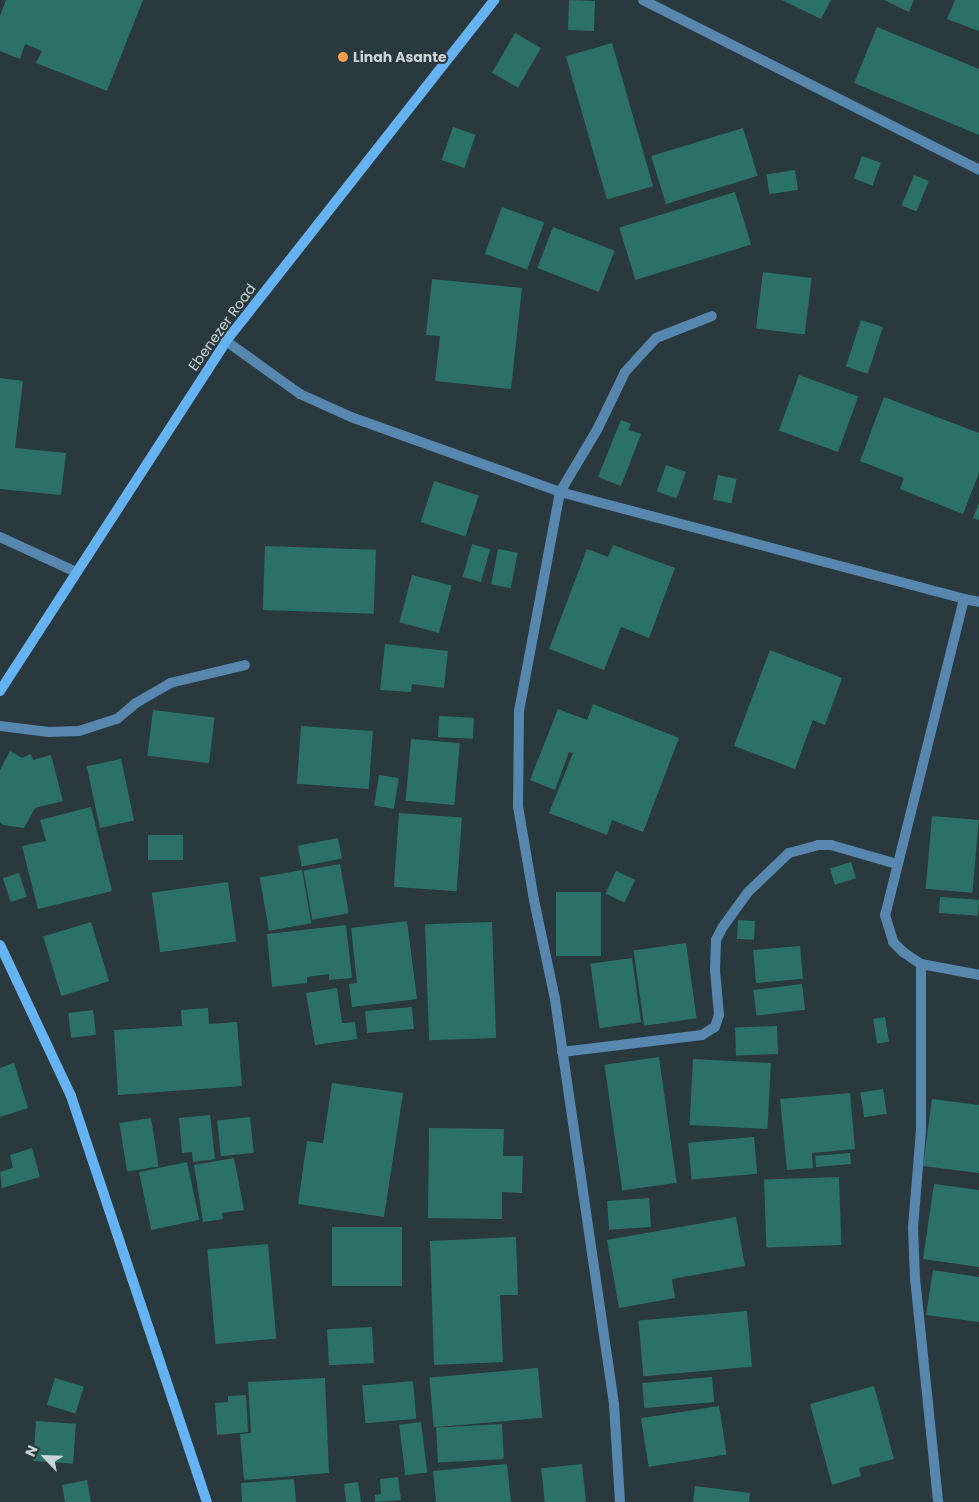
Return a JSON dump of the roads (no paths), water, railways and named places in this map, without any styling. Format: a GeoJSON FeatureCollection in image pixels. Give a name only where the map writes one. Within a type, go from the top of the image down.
{"type":"FeatureCollection","features":[{"type":"Feature","properties":{"kind":"street","name":"Ebenezer Road"},"geometry":{"type":"LineString","coordinates":[[0,691],[226,341],[494,0]]}},
{"type":"Feature","properties":{"kind":"street"},"geometry":{"type":"LineString","coordinates":[[643,0],[979,170]]}},
{"type":"Feature","properties":{"kind":"street"},"geometry":{"type":"LineString","coordinates":[[620,1502],[614,1404],[554,999],[534,900],[518,806],[519,712],[560,492],[597,430],[625,372],[656,338],[712,316]]}},
{"type":"Feature","properties":{"kind":"street"},"geometry":{"type":"LineString","coordinates":[[226,341],[300,394],[350,417],[560,492],[979,602]]}},
{"type":"Feature","properties":{"kind":"street"},"geometry":{"type":"LineString","coordinates":[[0,537],[76,572]]}},
{"type":"Feature","properties":{"kind":"street"},"geometry":{"type":"LineString","coordinates":[[964,598],[885,915],[893,942],[903,952],[921,964],[979,975]]}},
{"type":"Feature","properties":{"kind":"street"},"geometry":{"type":"LineString","coordinates":[[0,726],[49,732],[79,731],[117,719],[136,703],[170,684],[245,665]]}},
{"type":"Feature","properties":{"kind":"street"},"geometry":{"type":"LineString","coordinates":[[562,1052],[702,1035],[715,1027],[719,1015],[715,970],[716,940],[722,928],[748,892],[789,854],[818,845],[831,845],[897,864]]}},
{"type":"Feature","properties":{"kind":"street"},"geometry":{"type":"LineString","coordinates":[[0,945],[72,1096],[207,1502]]}},
{"type":"Feature","properties":{"kind":"street"},"geometry":{"type":"LineString","coordinates":[[921,964],[922,1130],[912,1228],[915,1278],[938,1502]]}},
{"type":"Feature","properties":{"kind":"place","name":"Linah Asante"},"geometry":{"type":"Point","coordinates":[343,57]}}]}
